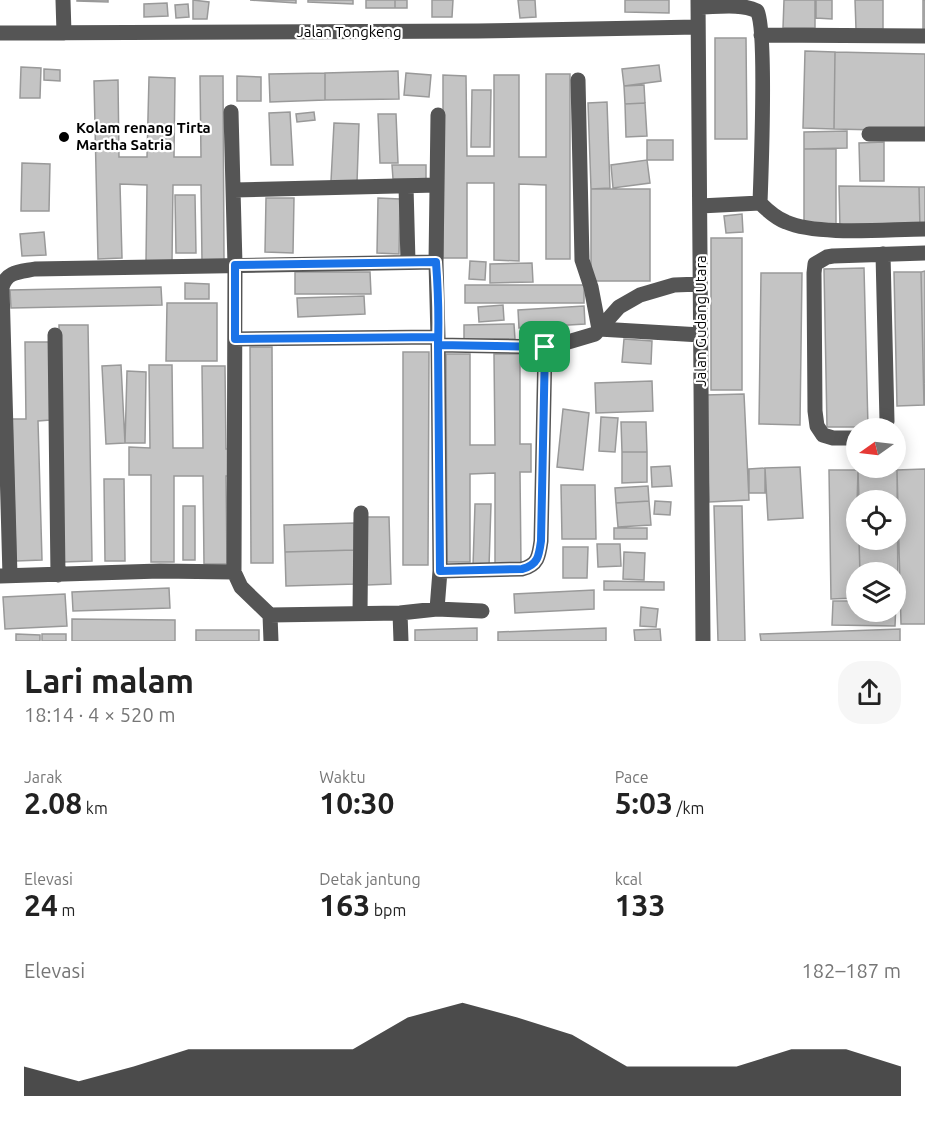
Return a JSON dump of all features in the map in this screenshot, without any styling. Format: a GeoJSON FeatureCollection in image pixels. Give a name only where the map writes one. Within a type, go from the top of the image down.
{"type":"FeatureCollection","features":[{"type":"Feature","properties":{"kind":"street"},"geometry":{"type":"LineString","coordinates":[[63,0],[64,33]]}},
{"type":"Feature","properties":{"kind":"street"},"geometry":{"type":"LineString","coordinates":[[698,3],[752,9],[759,14],[761,35],[760,203]]}},
{"type":"Feature","properties":{"kind":"street","name":"Jalan Gudang Utara"},"geometry":{"type":"LineString","coordinates":[[698,3],[703,641]]}},
{"type":"Feature","properties":{"kind":"street","name":"Jalan Tongkeng"},"geometry":{"type":"LineString","coordinates":[[0,33],[466,31],[699,27]]}},
{"type":"Feature","properties":{"kind":"street"},"geometry":{"type":"LineString","coordinates":[[761,35],[925,36]]}},
{"type":"Feature","properties":{"kind":"street"},"geometry":{"type":"LineString","coordinates":[[578,80],[582,260],[591,287],[599,329]]}},
{"type":"Feature","properties":{"kind":"street"},"geometry":{"type":"LineString","coordinates":[[231,112],[235,265],[234,572],[241,587],[270,615],[271,641]]}},
{"type":"Feature","properties":{"kind":"street"},"geometry":{"type":"LineString","coordinates":[[437,609],[440,571],[436,262],[438,115]]}},
{"type":"Feature","properties":{"kind":"street"},"geometry":{"type":"LineString","coordinates":[[869,134],[925,134]]}},
{"type":"Feature","properties":{"kind":"street"},"geometry":{"type":"LineString","coordinates":[[234,190],[437,185]]}},
{"type":"Feature","properties":{"kind":"street"},"geometry":{"type":"LineString","coordinates":[[406,186],[408,262]]}},
{"type":"Feature","properties":{"kind":"street"},"geometry":{"type":"LineString","coordinates":[[700,206],[760,203],[773,215],[788,223],[818,230],[925,229]]}},
{"type":"Feature","properties":{"kind":"street"},"geometry":{"type":"LineString","coordinates":[[846,438],[824,435],[818,426],[815,411],[815,264],[827,257],[925,253]]}},
{"type":"Feature","properties":{"kind":"street"},"geometry":{"type":"LineString","coordinates":[[883,254],[886,418]]}},
{"type":"Feature","properties":{"kind":"street"},"geometry":{"type":"LineString","coordinates":[[234,572],[160,571],[5,576],[2,287],[4,280],[14,273],[35,269],[436,262]]}},
{"type":"Feature","properties":{"kind":"street"},"geometry":{"type":"LineString","coordinates":[[235,339],[438,341],[545,347],[595,334],[630,299],[674,285],[700,284]]}},
{"type":"Feature","properties":{"kind":"street"},"geometry":{"type":"LineString","coordinates":[[599,329],[701,335]]}},
{"type":"Feature","properties":{"kind":"street"},"geometry":{"type":"LineString","coordinates":[[55,335],[58,575]]}},
{"type":"Feature","properties":{"kind":"street"},"geometry":{"type":"LineString","coordinates":[[440,571],[522,569],[532,567],[537,561],[541,541],[545,347]]}},
{"type":"Feature","properties":{"kind":"street"},"geometry":{"type":"LineString","coordinates":[[360,614],[361,513]]}},
{"type":"Feature","properties":{"kind":"street"},"geometry":{"type":"LineString","coordinates":[[270,615],[400,613],[437,609],[482,610]]}},
{"type":"Feature","properties":{"kind":"street"},"geometry":{"type":"LineString","coordinates":[[400,613],[401,641]]}},
{"type":"Feature","properties":{"kind":"building"},"geometry":{"type":"Polygon","coordinates":[[[108,0],[108,2],[77,1],[108,0]]]}},
{"type":"Feature","properties":{"kind":"building"},"geometry":{"type":"Polygon","coordinates":[[[193,0],[209,2],[207,19],[193,19],[193,0]]]}},
{"type":"Feature","properties":{"kind":"building"},"geometry":{"type":"Polygon","coordinates":[[[250,0],[296,0],[296,3],[250,0]]]}},
{"type":"Feature","properties":{"kind":"building"},"geometry":{"type":"Polygon","coordinates":[[[308,0],[353,0],[353,4],[308,2],[308,0]]]}},
{"type":"Feature","properties":{"kind":"building"},"geometry":{"type":"Polygon","coordinates":[[[366,0],[395,0],[395,8],[366,8],[366,0]]]}},
{"type":"Feature","properties":{"kind":"building"},"geometry":{"type":"Polygon","coordinates":[[[395,0],[407,0],[407,8],[395,8],[395,0]]]}},
{"type":"Feature","properties":{"kind":"building"},"geometry":{"type":"Polygon","coordinates":[[[432,0],[453,0],[452,17],[432,17],[432,0]]]}},
{"type":"Feature","properties":{"kind":"building"},"geometry":{"type":"Polygon","coordinates":[[[518,0],[535,0],[536,17],[520,18],[518,0]]]}},
{"type":"Feature","properties":{"kind":"building"},"geometry":{"type":"Polygon","coordinates":[[[625,0],[669,0],[669,13],[625,12],[625,0]]]}},
{"type":"Feature","properties":{"kind":"building"},"geometry":{"type":"Polygon","coordinates":[[[784,0],[815,0],[815,28],[783,28],[784,0]]]}},
{"type":"Feature","properties":{"kind":"building"},"geometry":{"type":"Polygon","coordinates":[[[816,0],[832,0],[832,19],[816,18],[816,0]]]}},
{"type":"Feature","properties":{"kind":"building"},"geometry":{"type":"Polygon","coordinates":[[[855,0],[883,0],[883,29],[856,29],[855,0]]]}},
{"type":"Feature","properties":{"kind":"building"},"geometry":{"type":"Polygon","coordinates":[[[923,0],[925,0],[925,33],[923,33],[923,0]]]}},
{"type":"Feature","properties":{"kind":"building"},"geometry":{"type":"Polygon","coordinates":[[[167,3],[168,16],[144,17],[144,4],[167,3]]]}},
{"type":"Feature","properties":{"kind":"building"},"geometry":{"type":"Polygon","coordinates":[[[188,4],[189,17],[176,18],[175,5],[188,4]]]}},
{"type":"Feature","properties":{"kind":"building"},"geometry":{"type":"Polygon","coordinates":[[[715,38],[746,38],[747,139],[715,139],[715,38]]]}},
{"type":"Feature","properties":{"kind":"building"},"geometry":{"type":"Polygon","coordinates":[[[805,51],[835,52],[834,129],[803,128],[805,51]]]}},
{"type":"Feature","properties":{"kind":"building"},"geometry":{"type":"Polygon","coordinates":[[[835,52],[925,54],[925,131],[834,129],[835,52]]]}},
{"type":"Feature","properties":{"kind":"building"},"geometry":{"type":"Polygon","coordinates":[[[659,65],[661,81],[624,86],[622,69],[659,65]]]}},
{"type":"Feature","properties":{"kind":"building"},"geometry":{"type":"Polygon","coordinates":[[[21,67],[41,68],[40,98],[20,98],[21,67]]]}},
{"type":"Feature","properties":{"kind":"building"},"geometry":{"type":"Polygon","coordinates":[[[44,69],[60,70],[60,81],[44,80],[44,69]]]}},
{"type":"Feature","properties":{"kind":"building"},"geometry":{"type":"Polygon","coordinates":[[[398,71],[399,99],[325,100],[325,73],[398,71]]]}},
{"type":"Feature","properties":{"kind":"building"},"geometry":{"type":"Polygon","coordinates":[[[325,73],[325,100],[270,102],[269,74],[325,73]]]}},
{"type":"Feature","properties":{"kind":"building"},"geometry":{"type":"Polygon","coordinates":[[[406,73],[431,75],[429,97],[404,95],[406,73]]]}},
{"type":"Feature","properties":{"kind":"building"},"geometry":{"type":"Polygon","coordinates":[[[546,74],[570,74],[570,259],[546,259],[546,185],[519,184],[519,261],[494,260],[494,183],[467,183],[467,258],[443,258],[443,75],[466,76],[467,156],[494,156],[494,75],[519,75],[519,157],[546,157],[546,74]]]}},
{"type":"Feature","properties":{"kind":"building"},"geometry":{"type":"Polygon","coordinates":[[[200,76],[223,76],[224,261],[202,261],[201,185],[173,185],[172,263],[146,262],[147,185],[120,184],[122,258],[98,259],[94,81],[118,80],[119,157],[147,157],[149,77],[175,78],[174,157],[201,157],[200,76]]]}},
{"type":"Feature","properties":{"kind":"building"},"geometry":{"type":"Polygon","coordinates":[[[237,76],[261,77],[261,101],[237,101],[237,76]]]}},
{"type":"Feature","properties":{"kind":"building"},"geometry":{"type":"Polygon","coordinates":[[[644,85],[645,103],[625,104],[624,86],[644,85]]]}},
{"type":"Feature","properties":{"kind":"building"},"geometry":{"type":"Polygon","coordinates":[[[472,90],[491,90],[490,147],[471,147],[472,90]]]}},
{"type":"Feature","properties":{"kind":"building"},"geometry":{"type":"Polygon","coordinates":[[[607,102],[610,188],[591,189],[588,103],[607,102]]]}},
{"type":"Feature","properties":{"kind":"building"},"geometry":{"type":"Polygon","coordinates":[[[645,103],[647,136],[626,137],[625,104],[645,103]]]}},
{"type":"Feature","properties":{"kind":"building"},"geometry":{"type":"Polygon","coordinates":[[[290,112],[293,165],[271,165],[269,113],[290,112]]]}},
{"type":"Feature","properties":{"kind":"building"},"geometry":{"type":"Polygon","coordinates":[[[314,112],[315,120],[297,122],[296,114],[314,112]]]}},
{"type":"Feature","properties":{"kind":"building"},"geometry":{"type":"Polygon","coordinates":[[[378,114],[396,114],[398,163],[380,163],[378,114]]]}},
{"type":"Feature","properties":{"kind":"building"},"geometry":{"type":"Polygon","coordinates":[[[334,123],[359,124],[357,183],[331,181],[334,123]]]}},
{"type":"Feature","properties":{"kind":"building"},"geometry":{"type":"Polygon","coordinates":[[[847,131],[847,148],[804,149],[804,132],[847,131]]]}},
{"type":"Feature","properties":{"kind":"building"},"geometry":{"type":"Polygon","coordinates":[[[647,140],[673,140],[673,160],[647,160],[647,140]]]}},
{"type":"Feature","properties":{"kind":"building"},"geometry":{"type":"Polygon","coordinates":[[[884,142],[884,181],[860,181],[859,143],[884,142]]]}},
{"type":"Feature","properties":{"kind":"building"},"geometry":{"type":"Polygon","coordinates":[[[804,149],[836,149],[836,226],[804,226],[804,149]]]}},
{"type":"Feature","properties":{"kind":"building"},"geometry":{"type":"Polygon","coordinates":[[[647,160],[650,183],[613,188],[611,165],[647,160]]]}},
{"type":"Feature","properties":{"kind":"building"},"geometry":{"type":"Polygon","coordinates":[[[22,163],[50,164],[49,211],[21,211],[22,163]]]}},
{"type":"Feature","properties":{"kind":"building"},"geometry":{"type":"Polygon","coordinates":[[[392,165],[426,165],[426,179],[393,179],[392,165]]]}},
{"type":"Feature","properties":{"kind":"building"},"geometry":{"type":"Polygon","coordinates":[[[839,186],[919,187],[920,228],[840,229],[839,186]]]}},
{"type":"Feature","properties":{"kind":"building"},"geometry":{"type":"Polygon","coordinates":[[[919,187],[925,187],[925,228],[920,228],[919,187]]]}},
{"type":"Feature","properties":{"kind":"building"},"geometry":{"type":"Polygon","coordinates":[[[591,189],[650,189],[650,281],[591,281],[591,189]]]}},
{"type":"Feature","properties":{"kind":"building"},"geometry":{"type":"Polygon","coordinates":[[[175,195],[195,195],[196,253],[176,253],[175,195]]]}},
{"type":"Feature","properties":{"kind":"building"},"geometry":{"type":"Polygon","coordinates":[[[266,198],[294,198],[293,253],[265,252],[266,198]]]}},
{"type":"Feature","properties":{"kind":"building"},"geometry":{"type":"Polygon","coordinates":[[[378,198],[400,199],[399,254],[377,253],[378,198]]]}},
{"type":"Feature","properties":{"kind":"building"},"geometry":{"type":"Polygon","coordinates":[[[742,214],[743,232],[726,233],[724,216],[742,214]]]}},
{"type":"Feature","properties":{"kind":"building"},"geometry":{"type":"Polygon","coordinates":[[[44,232],[46,255],[22,256],[20,234],[44,232]]]}},
{"type":"Feature","properties":{"kind":"building"},"geometry":{"type":"Polygon","coordinates":[[[711,238],[742,238],[742,390],[711,390],[711,238]]]}},
{"type":"Feature","properties":{"kind":"building"},"geometry":{"type":"Polygon","coordinates":[[[470,261],[486,262],[485,280],[469,279],[470,261]]]}},
{"type":"Feature","properties":{"kind":"building"},"geometry":{"type":"Polygon","coordinates":[[[532,263],[533,282],[490,283],[490,264],[532,263]]]}},
{"type":"Feature","properties":{"kind":"building"},"geometry":{"type":"Polygon","coordinates":[[[864,268],[868,418],[846,418],[846,427],[827,427],[824,269],[864,268]]]}},
{"type":"Feature","properties":{"kind":"building"},"geometry":{"type":"Polygon","coordinates":[[[925,271],[925,405],[924,405],[921,272],[925,271]]]}},
{"type":"Feature","properties":{"kind":"building"},"geometry":{"type":"Polygon","coordinates":[[[295,272],[370,272],[371,294],[295,294],[295,272]]]}},
{"type":"Feature","properties":{"kind":"building"},"geometry":{"type":"Polygon","coordinates":[[[894,272],[921,272],[924,405],[897,406],[894,272]]]}},
{"type":"Feature","properties":{"kind":"building"},"geometry":{"type":"Polygon","coordinates":[[[761,273],[802,273],[800,425],[759,424],[761,273]]]}},
{"type":"Feature","properties":{"kind":"building"},"geometry":{"type":"Polygon","coordinates":[[[185,283],[209,284],[209,299],[185,299],[185,283]]]}},
{"type":"Feature","properties":{"kind":"building"},"geometry":{"type":"Polygon","coordinates":[[[465,285],[584,285],[584,303],[465,303],[465,285]]]}},
{"type":"Feature","properties":{"kind":"building"},"geometry":{"type":"Polygon","coordinates":[[[161,287],[162,305],[11,308],[10,290],[161,287]]]}},
{"type":"Feature","properties":{"kind":"building"},"geometry":{"type":"Polygon","coordinates":[[[364,296],[365,314],[298,317],[297,298],[364,296]]]}},
{"type":"Feature","properties":{"kind":"building"},"geometry":{"type":"Polygon","coordinates":[[[167,303],[217,303],[217,361],[166,361],[167,303]]]}},
{"type":"Feature","properties":{"kind":"building"},"geometry":{"type":"Polygon","coordinates":[[[503,305],[504,320],[479,322],[478,307],[503,305]]]}},
{"type":"Feature","properties":{"kind":"building"},"geometry":{"type":"Polygon","coordinates":[[[584,306],[585,324],[519,328],[518,310],[584,306]]]}},
{"type":"Feature","properties":{"kind":"building"},"geometry":{"type":"Polygon","coordinates":[[[514,324],[515,339],[464,340],[464,325],[514,324]]]}},
{"type":"Feature","properties":{"kind":"building"},"geometry":{"type":"Polygon","coordinates":[[[59,325],[88,325],[92,561],[63,562],[59,325]]]}},
{"type":"Feature","properties":{"kind":"building"},"geometry":{"type":"Polygon","coordinates":[[[624,339],[652,341],[651,364],[622,362],[624,339]]]}},
{"type":"Feature","properties":{"kind":"building"},"geometry":{"type":"Polygon","coordinates":[[[25,342],[49,342],[50,420],[38,421],[42,560],[16,561],[12,419],[26,419],[25,342]]]}},
{"type":"Feature","properties":{"kind":"building"},"geometry":{"type":"Polygon","coordinates":[[[250,347],[272,347],[273,563],[251,563],[250,347]]]}},
{"type":"Feature","properties":{"kind":"building"},"geometry":{"type":"Polygon","coordinates":[[[403,352],[429,352],[428,565],[403,565],[403,352]]]}},
{"type":"Feature","properties":{"kind":"building"},"geometry":{"type":"Polygon","coordinates":[[[446,354],[470,354],[470,445],[495,445],[494,354],[520,354],[520,444],[531,444],[531,472],[520,472],[521,565],[495,565],[495,473],[470,474],[470,562],[447,562],[446,354]]]}},
{"type":"Feature","properties":{"kind":"building"},"geometry":{"type":"Polygon","coordinates":[[[121,365],[125,443],[106,444],[102,366],[121,365]]]}},
{"type":"Feature","properties":{"kind":"building"},"geometry":{"type":"Polygon","coordinates":[[[149,365],[172,365],[173,448],[203,448],[202,366],[225,366],[226,449],[230,449],[231,476],[226,476],[227,564],[204,564],[203,476],[174,476],[174,562],[151,562],[151,475],[129,475],[129,447],[150,448],[149,365]]]}},
{"type":"Feature","properties":{"kind":"building"},"geometry":{"type":"Polygon","coordinates":[[[127,371],[146,372],[145,443],[125,443],[127,371]]]}},
{"type":"Feature","properties":{"kind":"building"},"geometry":{"type":"Polygon","coordinates":[[[652,381],[653,411],[596,413],[595,383],[652,381]]]}},
{"type":"Feature","properties":{"kind":"building"},"geometry":{"type":"Polygon","coordinates":[[[744,394],[749,500],[709,502],[705,395],[744,394]]]}},
{"type":"Feature","properties":{"kind":"building"},"geometry":{"type":"Polygon","coordinates":[[[563,409],[589,413],[583,470],[557,467],[563,409]]]}},
{"type":"Feature","properties":{"kind":"building"},"geometry":{"type":"Polygon","coordinates":[[[601,417],[618,418],[615,452],[599,451],[601,417]]]}},
{"type":"Feature","properties":{"kind":"building"},"geometry":{"type":"Polygon","coordinates":[[[621,422],[646,422],[647,452],[622,452],[621,422]]]}},
{"type":"Feature","properties":{"kind":"building"},"geometry":{"type":"Polygon","coordinates":[[[622,452],[647,452],[647,482],[622,483],[622,452]]]}},
{"type":"Feature","properties":{"kind":"building"},"geometry":{"type":"Polygon","coordinates":[[[670,466],[672,486],[652,487],[651,467],[670,466]]]}},
{"type":"Feature","properties":{"kind":"building"},"geometry":{"type":"Polygon","coordinates":[[[800,467],[803,518],[768,520],[765,468],[800,467]]]}},
{"type":"Feature","properties":{"kind":"building"},"geometry":{"type":"Polygon","coordinates":[[[765,468],[765,493],[749,493],[749,469],[765,468]]]}},
{"type":"Feature","properties":{"kind":"building"},"geometry":{"type":"Polygon","coordinates":[[[925,469],[925,624],[901,624],[901,622],[906,622],[906,562],[899,562],[899,550],[906,550],[906,490],[898,490],[897,478],[906,478],[906,470],[925,469]]]}},
{"type":"Feature","properties":{"kind":"building"},"geometry":{"type":"Polygon","coordinates":[[[829,470],[846,470],[846,478],[858,478],[857,490],[846,490],[846,550],[859,550],[860,562],[846,562],[846,598],[831,599],[829,470]]]}},
{"type":"Feature","properties":{"kind":"building"},"geometry":{"type":"Polygon","coordinates":[[[858,478],[897,478],[897,490],[859,490],[858,478]]]}},
{"type":"Feature","properties":{"kind":"building"},"geometry":{"type":"Polygon","coordinates":[[[104,479],[124,479],[125,561],[105,561],[104,479]]]}},
{"type":"Feature","properties":{"kind":"building"},"geometry":{"type":"Polygon","coordinates":[[[561,485],[595,485],[596,539],[562,539],[561,485]]]}},
{"type":"Feature","properties":{"kind":"building"},"geometry":{"type":"Polygon","coordinates":[[[648,486],[649,501],[616,503],[615,488],[648,486]]]}},
{"type":"Feature","properties":{"kind":"building"},"geometry":{"type":"Polygon","coordinates":[[[649,501],[651,525],[618,527],[616,503],[649,501]]]}},
{"type":"Feature","properties":{"kind":"building"},"geometry":{"type":"Polygon","coordinates":[[[655,501],[671,502],[670,515],[654,514],[655,501]]]}},
{"type":"Feature","properties":{"kind":"building"},"geometry":{"type":"Polygon","coordinates":[[[475,504],[491,504],[489,567],[473,566],[475,504]]]}},
{"type":"Feature","properties":{"kind":"building"},"geometry":{"type":"Polygon","coordinates":[[[183,506],[195,506],[195,560],[183,560],[183,506]]]}},
{"type":"Feature","properties":{"kind":"building"},"geometry":{"type":"Polygon","coordinates":[[[714,506],[742,506],[745,641],[718,641],[714,506]]]}},
{"type":"Feature","properties":{"kind":"building"},"geometry":{"type":"Polygon","coordinates":[[[365,517],[389,517],[391,584],[367,585],[365,517]]]}},
{"type":"Feature","properties":{"kind":"building"},"geometry":{"type":"Polygon","coordinates":[[[354,523],[354,550],[285,552],[284,525],[354,523]]]}},
{"type":"Feature","properties":{"kind":"building"},"geometry":{"type":"Polygon","coordinates":[[[614,528],[647,528],[647,539],[614,539],[614,528]]]}},
{"type":"Feature","properties":{"kind":"building"},"geometry":{"type":"Polygon","coordinates":[[[597,544],[620,544],[621,566],[598,567],[597,544]]]}},
{"type":"Feature","properties":{"kind":"building"},"geometry":{"type":"Polygon","coordinates":[[[563,547],[588,547],[587,578],[563,578],[563,547]]]}},
{"type":"Feature","properties":{"kind":"building"},"geometry":{"type":"Polygon","coordinates":[[[354,550],[356,584],[286,586],[285,552],[354,550]]]}},
{"type":"Feature","properties":{"kind":"building"},"geometry":{"type":"Polygon","coordinates":[[[859,550],[898,550],[898,562],[860,562],[859,550]]]}},
{"type":"Feature","properties":{"kind":"building"},"geometry":{"type":"Polygon","coordinates":[[[624,552],[645,553],[644,580],[623,579],[624,552]]]}},
{"type":"Feature","properties":{"kind":"building"},"geometry":{"type":"Polygon","coordinates":[[[604,581],[664,582],[664,590],[604,590],[604,581]]]}},
{"type":"Feature","properties":{"kind":"building"},"geometry":{"type":"Polygon","coordinates":[[[169,588],[170,608],[73,611],[72,592],[169,588]]]}},
{"type":"Feature","properties":{"kind":"building"},"geometry":{"type":"Polygon","coordinates":[[[594,590],[594,609],[515,613],[514,594],[594,590]]]}},
{"type":"Feature","properties":{"kind":"building"},"geometry":{"type":"Polygon","coordinates":[[[65,594],[67,626],[5,629],[3,597],[65,594]]]}},
{"type":"Feature","properties":{"kind":"building"},"geometry":{"type":"Polygon","coordinates":[[[833,601],[846,601],[846,622],[895,622],[895,626],[832,625],[833,601]]]}},
{"type":"Feature","properties":{"kind":"building"},"geometry":{"type":"Polygon","coordinates":[[[641,607],[658,609],[656,627],[640,626],[641,607]]]}},
{"type":"Feature","properties":{"kind":"building"},"geometry":{"type":"Polygon","coordinates":[[[72,619],[175,620],[175,641],[72,641],[72,619]]]}},
{"type":"Feature","properties":{"kind":"building"},"geometry":{"type":"Polygon","coordinates":[[[477,628],[477,641],[415,641],[415,630],[477,628]]]}},
{"type":"Feature","properties":{"kind":"building"},"geometry":{"type":"Polygon","coordinates":[[[606,628],[606,641],[498,641],[498,632],[606,628]]]}},
{"type":"Feature","properties":{"kind":"building"},"geometry":{"type":"Polygon","coordinates":[[[660,629],[661,641],[635,641],[634,630],[660,629]]]}},
{"type":"Feature","properties":{"kind":"building"},"geometry":{"type":"Polygon","coordinates":[[[900,629],[900,641],[761,641],[760,634],[900,629]]]}},
{"type":"Feature","properties":{"kind":"building"},"geometry":{"type":"Polygon","coordinates":[[[196,630],[259,630],[259,641],[196,641],[196,630]]]}},
{"type":"Feature","properties":{"kind":"building"},"geometry":{"type":"Polygon","coordinates":[[[16,634],[40,635],[40,641],[16,641],[16,634]]]}},
{"type":"Feature","properties":{"kind":"building"},"geometry":{"type":"Polygon","coordinates":[[[42,634],[66,634],[66,641],[42,641],[42,634]]]}},
{"type":"Feature","properties":{"kind":"place","name":"Kolam renang Tirta Martha Satria"},"geometry":{"type":"Point","coordinates":[64,137]}},
{"type":"Feature","properties":{"kind":"route"},"geometry":{"type":"LineString","coordinates":[[545,347],[438,345],[438,337],[438,289],[436,262],[235,265],[235,339],[438,337],[438,345],[440,571],[522,569],[532,567],[537,561],[541,541],[545,347]]}}]}
